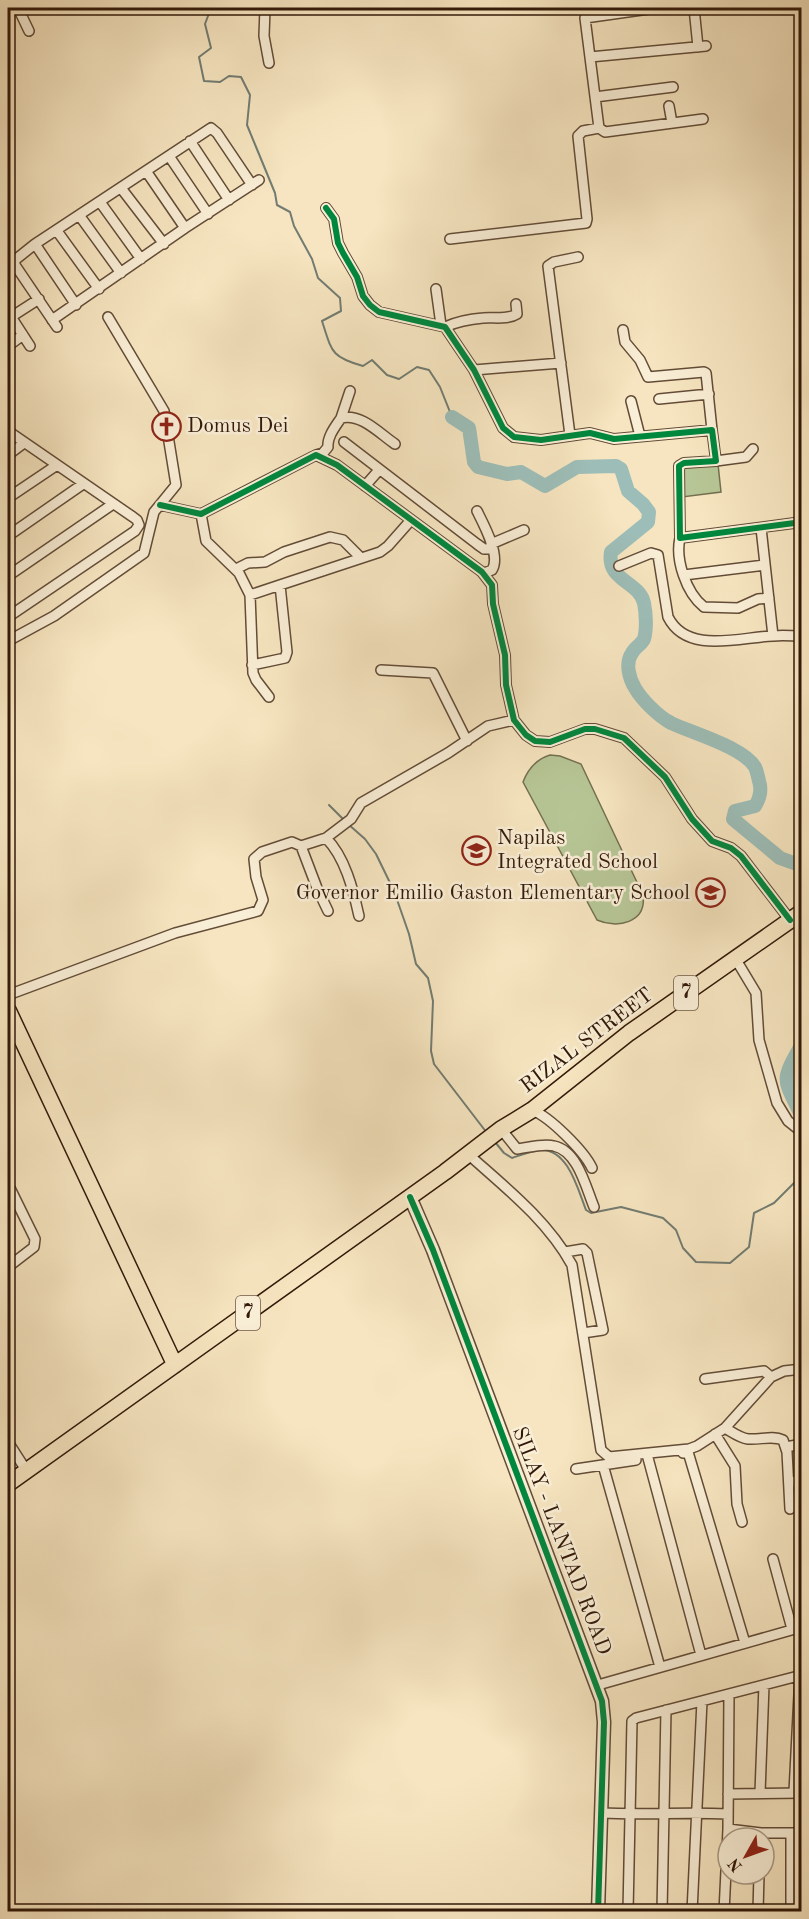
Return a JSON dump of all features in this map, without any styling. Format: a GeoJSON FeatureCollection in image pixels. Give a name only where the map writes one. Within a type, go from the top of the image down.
{"type":"FeatureCollection","features":[{"type":"Feature","properties":{"kind":"main road","name":"RIZAL STREET"},"geometry":{"type":"LineString","coordinates":[[495,1133],[532,1110],[630,1033],[796,916]]}},
{"type":"Feature","properties":{"kind":"main road"},"geometry":{"type":"LineString","coordinates":[[8,1010],[175,1365]]}},
{"type":"Feature","properties":{"kind":"main road","name":"7"},"geometry":{"type":"LineString","coordinates":[[8,1484],[469,1155],[495,1133]]}},
{"type":"Feature","properties":{"kind":"street"},"geometry":{"type":"LineString","coordinates":[[18,8],[29,32]]}},
{"type":"Feature","properties":{"kind":"street"},"geometry":{"type":"LineString","coordinates":[[265,8],[264,36],[269,63]]}},
{"type":"Feature","properties":{"kind":"street"},"geometry":{"type":"LineString","coordinates":[[583,8],[599,128]]}},
{"type":"Feature","properties":{"kind":"street"},"geometry":{"type":"LineString","coordinates":[[585,18],[656,8]]}},
{"type":"Feature","properties":{"kind":"street"},"geometry":{"type":"LineString","coordinates":[[590,57],[702,47],[694,8]]}},
{"type":"Feature","properties":{"kind":"street"},"geometry":{"type":"LineString","coordinates":[[595,97],[673,87]]}},
{"type":"Feature","properties":{"kind":"street"},"geometry":{"type":"LineString","coordinates":[[669,105],[672,123]]}},
{"type":"Feature","properties":{"kind":"street"},"geometry":{"type":"LineString","coordinates":[[450,238],[586,223],[578,136],[583,131],[599,128],[605,132],[703,119]]}},
{"type":"Feature","properties":{"kind":"street"},"geometry":{"type":"LineString","coordinates":[[207,129],[214,129],[255,182],[121,273],[55,323],[15,266],[15,260],[35,244],[169,156],[207,129]]}},
{"type":"Feature","properties":{"kind":"street"},"geometry":{"type":"LineString","coordinates":[[190,141],[229,200]]}},
{"type":"Feature","properties":{"kind":"street"},"geometry":{"type":"LineString","coordinates":[[169,156],[208,214]]}},
{"type":"Feature","properties":{"kind":"street"},"geometry":{"type":"LineString","coordinates":[[146,171],[185,228]]}},
{"type":"Feature","properties":{"kind":"street"},"geometry":{"type":"LineString","coordinates":[[121,188],[164,244]]}},
{"type":"Feature","properties":{"kind":"street"},"geometry":{"type":"LineString","coordinates":[[100,202],[141,259]]}},
{"type":"Feature","properties":{"kind":"street"},"geometry":{"type":"LineString","coordinates":[[326,208],[334,219],[338,243],[357,276],[363,296],[379,312],[443,326],[484,318],[513,317],[517,314],[516,304]]}},
{"type":"Feature","properties":{"kind":"street"},"geometry":{"type":"LineString","coordinates":[[79,215],[121,273]]}},
{"type":"Feature","properties":{"kind":"street"},"geometry":{"type":"LineString","coordinates":[[57,231],[99,289]]}},
{"type":"Feature","properties":{"kind":"street"},"geometry":{"type":"LineString","coordinates":[[35,244],[76,305]]}},
{"type":"Feature","properties":{"kind":"street"},"geometry":{"type":"LineString","coordinates":[[570,435],[548,266],[554,262],[578,257]]}},
{"type":"Feature","properties":{"kind":"street"},"geometry":{"type":"LineString","coordinates":[[436,289],[443,326],[474,370],[503,428],[514,437],[541,440],[595,434],[614,439],[712,430]]}},
{"type":"Feature","properties":{"kind":"street"},"geometry":{"type":"LineString","coordinates":[[30,346],[9,314],[39,299]]}},
{"type":"Feature","properties":{"kind":"street"},"geometry":{"type":"LineString","coordinates":[[8,641],[54,616],[144,553],[157,508],[176,482],[164,411],[108,317]]}},
{"type":"Feature","properties":{"kind":"street"},"geometry":{"type":"LineString","coordinates":[[623,330],[626,342],[640,360],[648,377],[704,372],[707,375],[716,461]]}},
{"type":"Feature","properties":{"kind":"street"},"geometry":{"type":"LineString","coordinates":[[8,346],[23,335]]}},
{"type":"Feature","properties":{"kind":"street"},"geometry":{"type":"LineString","coordinates":[[474,370],[561,363]]}},
{"type":"Feature","properties":{"kind":"street"},"geometry":{"type":"LineString","coordinates":[[157,508],[201,514],[316,454],[323,453],[331,432],[341,418],[344,403],[350,391]]}},
{"type":"Feature","properties":{"kind":"street"},"geometry":{"type":"LineString","coordinates":[[660,399],[709,394]]}},
{"type":"Feature","properties":{"kind":"street"},"geometry":{"type":"LineString","coordinates":[[632,401],[640,436]]}},
{"type":"Feature","properties":{"kind":"street"},"geometry":{"type":"LineString","coordinates":[[341,418],[356,417],[395,444]]}},
{"type":"Feature","properties":{"kind":"street"},"geometry":{"type":"LineString","coordinates":[[8,431],[137,520],[139,525],[135,531],[8,617]]}},
{"type":"Feature","properties":{"kind":"street"},"geometry":{"type":"LineString","coordinates":[[344,442],[484,549],[524,530]]}},
{"type":"Feature","properties":{"kind":"street"},"geometry":{"type":"LineString","coordinates":[[8,455],[24,443]]}},
{"type":"Feature","properties":{"kind":"street"},"geometry":{"type":"LineString","coordinates":[[753,449],[746,457],[684,463],[679,466],[678,557],[684,575],[700,603],[709,608],[738,608],[758,599],[768,598]]}},
{"type":"Feature","properties":{"kind":"street"},"geometry":{"type":"LineString","coordinates":[[316,454],[337,465],[484,573],[492,585],[493,604],[505,655],[506,685],[514,720],[526,735],[535,741],[550,742],[585,729],[595,729],[624,738],[665,777],[692,819],[708,837],[712,841],[731,848],[741,856],[796,916]]}},
{"type":"Feature","properties":{"kind":"street"},"geometry":{"type":"LineString","coordinates":[[8,498],[57,465]]}},
{"type":"Feature","properties":{"kind":"street"},"geometry":{"type":"LineString","coordinates":[[365,486],[379,470]]}},
{"type":"Feature","properties":{"kind":"street"},"geometry":{"type":"LineString","coordinates":[[8,537],[83,484]]}},
{"type":"Feature","properties":{"kind":"street"},"geometry":{"type":"LineString","coordinates":[[8,576],[113,504]]}},
{"type":"Feature","properties":{"kind":"street"},"geometry":{"type":"LineString","coordinates":[[477,511],[492,547],[495,565],[492,570],[484,573]]}},
{"type":"Feature","properties":{"kind":"street"},"geometry":{"type":"LineString","coordinates":[[201,514],[206,541],[236,569],[250,596],[252,665],[256,680],[269,697]]}},
{"type":"Feature","properties":{"kind":"street"},"geometry":{"type":"LineString","coordinates":[[250,596],[380,552],[411,520]]}},
{"type":"Feature","properties":{"kind":"street"},"geometry":{"type":"LineString","coordinates":[[680,538],[801,522]]}},
{"type":"Feature","properties":{"kind":"street"},"geometry":{"type":"LineString","coordinates":[[761,528],[773,636]]}},
{"type":"Feature","properties":{"kind":"street"},"geometry":{"type":"LineString","coordinates":[[236,569],[248,563],[265,562],[284,552],[330,537],[343,540],[360,557]]}},
{"type":"Feature","properties":{"kind":"street"},"geometry":{"type":"LineString","coordinates":[[619,566],[651,553],[658,555],[668,617],[672,625],[685,635],[705,640],[726,641],[773,636],[801,636]]}},
{"type":"Feature","properties":{"kind":"street"},"geometry":{"type":"LineString","coordinates":[[684,575],[765,565]]}},
{"type":"Feature","properties":{"kind":"street"},"geometry":{"type":"LineString","coordinates":[[252,665],[273,662],[286,656],[280,585]]}},
{"type":"Feature","properties":{"kind":"street"},"geometry":{"type":"LineString","coordinates":[[381,670],[433,673],[467,741]]}},
{"type":"Feature","properties":{"kind":"street"},"geometry":{"type":"LineString","coordinates":[[8,995],[175,933],[258,911],[263,900],[256,877],[254,859],[262,852],[292,842],[301,846],[326,838],[351,819],[361,802],[489,726],[514,720]]}},
{"type":"Feature","properties":{"kind":"street"},"geometry":{"type":"LineString","coordinates":[[326,838],[335,848],[348,879],[358,916]]}},
{"type":"Feature","properties":{"kind":"street"},"geometry":{"type":"LineString","coordinates":[[301,846],[328,911]]}},
{"type":"Feature","properties":{"kind":"street"},"geometry":{"type":"LineString","coordinates":[[735,958],[756,993],[759,1040],[777,1103],[788,1121],[798,1129]]}},
{"type":"Feature","properties":{"kind":"street"},"geometry":{"type":"LineString","coordinates":[[532,1110],[541,1114],[573,1143],[587,1157],[592,1168]]}},
{"type":"Feature","properties":{"kind":"street"},"geometry":{"type":"LineString","coordinates":[[495,1133],[516,1149],[552,1145],[563,1149],[576,1165],[594,1207]]}},
{"type":"Feature","properties":{"kind":"street"},"geometry":{"type":"LineString","coordinates":[[469,1155],[517,1197],[559,1242],[572,1265],[601,1450],[605,1455],[609,1457],[689,1449],[697,1446],[725,1428],[771,1377],[784,1371],[801,1369]]}},
{"type":"Feature","properties":{"kind":"street"},"geometry":{"type":"LineString","coordinates":[[8,1184],[35,1239],[34,1247],[8,1267]]}},
{"type":"Feature","properties":{"kind":"street","name":"SILAY - LANTAD ROAD"},"geometry":{"type":"LineString","coordinates":[[410,1197],[433,1250],[598,1685],[604,1722],[598,1911]]}},
{"type":"Feature","properties":{"kind":"street"},"geometry":{"type":"LineString","coordinates":[[565,1252],[583,1249],[587,1253],[603,1330],[583,1333]]}},
{"type":"Feature","properties":{"kind":"street"},"geometry":{"type":"LineString","coordinates":[[705,1379],[764,1371],[771,1377]]}},
{"type":"Feature","properties":{"kind":"street"},"geometry":{"type":"LineString","coordinates":[[725,1428],[748,1439],[775,1436],[783,1440],[786,1447],[790,1509]]}},
{"type":"Feature","properties":{"kind":"street"},"geometry":{"type":"LineString","coordinates":[[715,1434],[735,1466],[737,1504],[742,1522]]}},
{"type":"Feature","properties":{"kind":"street"},"geometry":{"type":"LineString","coordinates":[[8,1442],[26,1470]]}},
{"type":"Feature","properties":{"kind":"street"},"geometry":{"type":"LineString","coordinates":[[786,1447],[801,1444]]}},
{"type":"Feature","properties":{"kind":"street"},"geometry":{"type":"LineString","coordinates":[[576,1469],[688,1452],[745,1642]]}},
{"type":"Feature","properties":{"kind":"street"},"geometry":{"type":"LineString","coordinates":[[648,1458],[701,1655]]}},
{"type":"Feature","properties":{"kind":"street"},"geometry":{"type":"LineString","coordinates":[[603,1466],[660,1666]]}},
{"type":"Feature","properties":{"kind":"street"},"geometry":{"type":"LineString","coordinates":[[789,1482],[801,1480]]}},
{"type":"Feature","properties":{"kind":"street"},"geometry":{"type":"LineString","coordinates":[[598,1685],[796,1628],[773,1559]]}},
{"type":"Feature","properties":{"kind":"street"},"geometry":{"type":"LineString","coordinates":[[628,1911],[632,1721],[636,1718],[801,1675],[798,1792],[728,1794]]}},
{"type":"Feature","properties":{"kind":"street"},"geometry":{"type":"LineString","coordinates":[[760,1793],[764,1685]]}},
{"type":"Feature","properties":{"kind":"street"},"geometry":{"type":"LineString","coordinates":[[728,1826],[729,1694]]}},
{"type":"Feature","properties":{"kind":"street"},"geometry":{"type":"LineString","coordinates":[[692,1911],[702,1701]]}},
{"type":"Feature","properties":{"kind":"street"},"geometry":{"type":"LineString","coordinates":[[662,1911],[666,1710]]}},
{"type":"Feature","properties":{"kind":"street"},"geometry":{"type":"LineString","coordinates":[[602,1813],[728,1814]]}},
{"type":"Feature","properties":{"kind":"street"},"geometry":{"type":"LineString","coordinates":[[790,1911],[791,1833]]}},
{"type":"Feature","properties":{"kind":"street"},"geometry":{"type":"LineString","coordinates":[[776,1834],[801,1833]]}},
{"type":"Feature","properties":{"kind":"street"},"geometry":{"type":"LineString","coordinates":[[724,1911],[725,1886]]}},
{"type":"Feature","properties":{"kind":"street"},"geometry":{"type":"LineString","coordinates":[[758,1911],[759,1886]]}},
{"type":"Feature","properties":{"kind":"green space"},"geometry":{"type":"Polygon","coordinates":[[[718,464],[721,492],[682,497],[679,469],[718,464]]]}},
{"type":"Feature","properties":{"kind":"green space"},"geometry":{"type":"Polygon","coordinates":[[[550,755],[560,756],[581,764],[643,895],[640,912],[629,921],[613,924],[597,920],[523,782],[534,765],[550,755]]]}},
{"type":"Feature","properties":{"kind":"waterway"},"geometry":{"type":"LineString","coordinates":[[213,8],[205,24],[211,48],[199,57],[204,81],[220,82],[229,76],[241,77],[250,95],[247,125],[275,193],[277,205],[290,212],[294,226],[312,259],[318,278],[340,298],[341,311],[322,321],[334,352],[344,360],[363,366],[372,360],[387,375],[399,379],[417,367],[429,370],[440,387],[452,417]]}},
{"type":"Feature","properties":{"kind":"waterway"},"geometry":{"type":"LineString","coordinates":[[452,417],[469,428],[474,462],[478,467],[507,474],[521,472],[545,486],[577,467],[616,466],[621,469],[628,491],[649,512],[648,522],[611,552],[613,569],[636,590],[645,607],[644,639],[633,651],[629,661],[633,684],[646,703],[666,720],[729,747],[749,760],[757,772],[759,797],[755,806],[735,811],[733,819],[780,858],[802,866]]}},
{"type":"Feature","properties":{"kind":"waterway"},"geometry":{"type":"LineString","coordinates":[[329,805],[344,820]]}},
{"type":"Feature","properties":{"kind":"waterway"},"geometry":{"type":"LineString","coordinates":[[348,824],[365,839],[376,854],[394,891],[409,934],[416,964],[428,978],[433,1001],[431,1051],[434,1064],[487,1133]]}},
{"type":"Feature","properties":{"kind":"waterway"},"geometry":{"type":"LineString","coordinates":[[802,1044],[787,1074],[788,1087],[802,1117]]}},
{"type":"Feature","properties":{"kind":"waterway"},"geometry":{"type":"LineString","coordinates":[[495,1142],[504,1153],[512,1158],[540,1150],[550,1151],[558,1156],[570,1172],[586,1210],[591,1213],[621,1207],[663,1218],[676,1230],[683,1248],[696,1262],[730,1263],[749,1247],[754,1213],[774,1203],[802,1175]]}},
{"type":"Feature","properties":{"kind":"cycle path"},"geometry":{"type":"LineString","coordinates":[[326,208],[334,219],[338,243],[357,277],[363,296],[370,305],[379,312],[445,327],[474,370],[503,428],[514,437],[541,440],[590,433],[614,439],[712,430],[716,461],[684,463],[679,466],[680,538],[802,522]]}},
{"type":"Feature","properties":{"kind":"cycle path"},"geometry":{"type":"LineString","coordinates":[[160,505],[201,514],[316,455],[337,465],[482,572],[492,585],[493,604],[505,655],[506,685],[514,720],[526,735],[535,741],[550,742],[585,729],[595,729],[624,738],[665,777],[692,819],[712,841],[731,848],[741,856],[790,920]]}},
{"type":"Feature","properties":{"kind":"cycle path"},"geometry":{"type":"LineString","coordinates":[[410,1197],[433,1250],[602,1701],[604,1722],[598,1912]]}},
{"type":"Feature","properties":{"kind":"place","name":"Domus Dei"},"geometry":{"type":"Point","coordinates":[166,426]}},
{"type":"Feature","properties":{"kind":"place","name":"Napilas Integrated School"},"geometry":{"type":"Point","coordinates":[476,850]}},
{"type":"Feature","properties":{"kind":"place","name":"Governor Emilio Gaston Elementary School"},"geometry":{"type":"Point","coordinates":[711,893]}}]}
